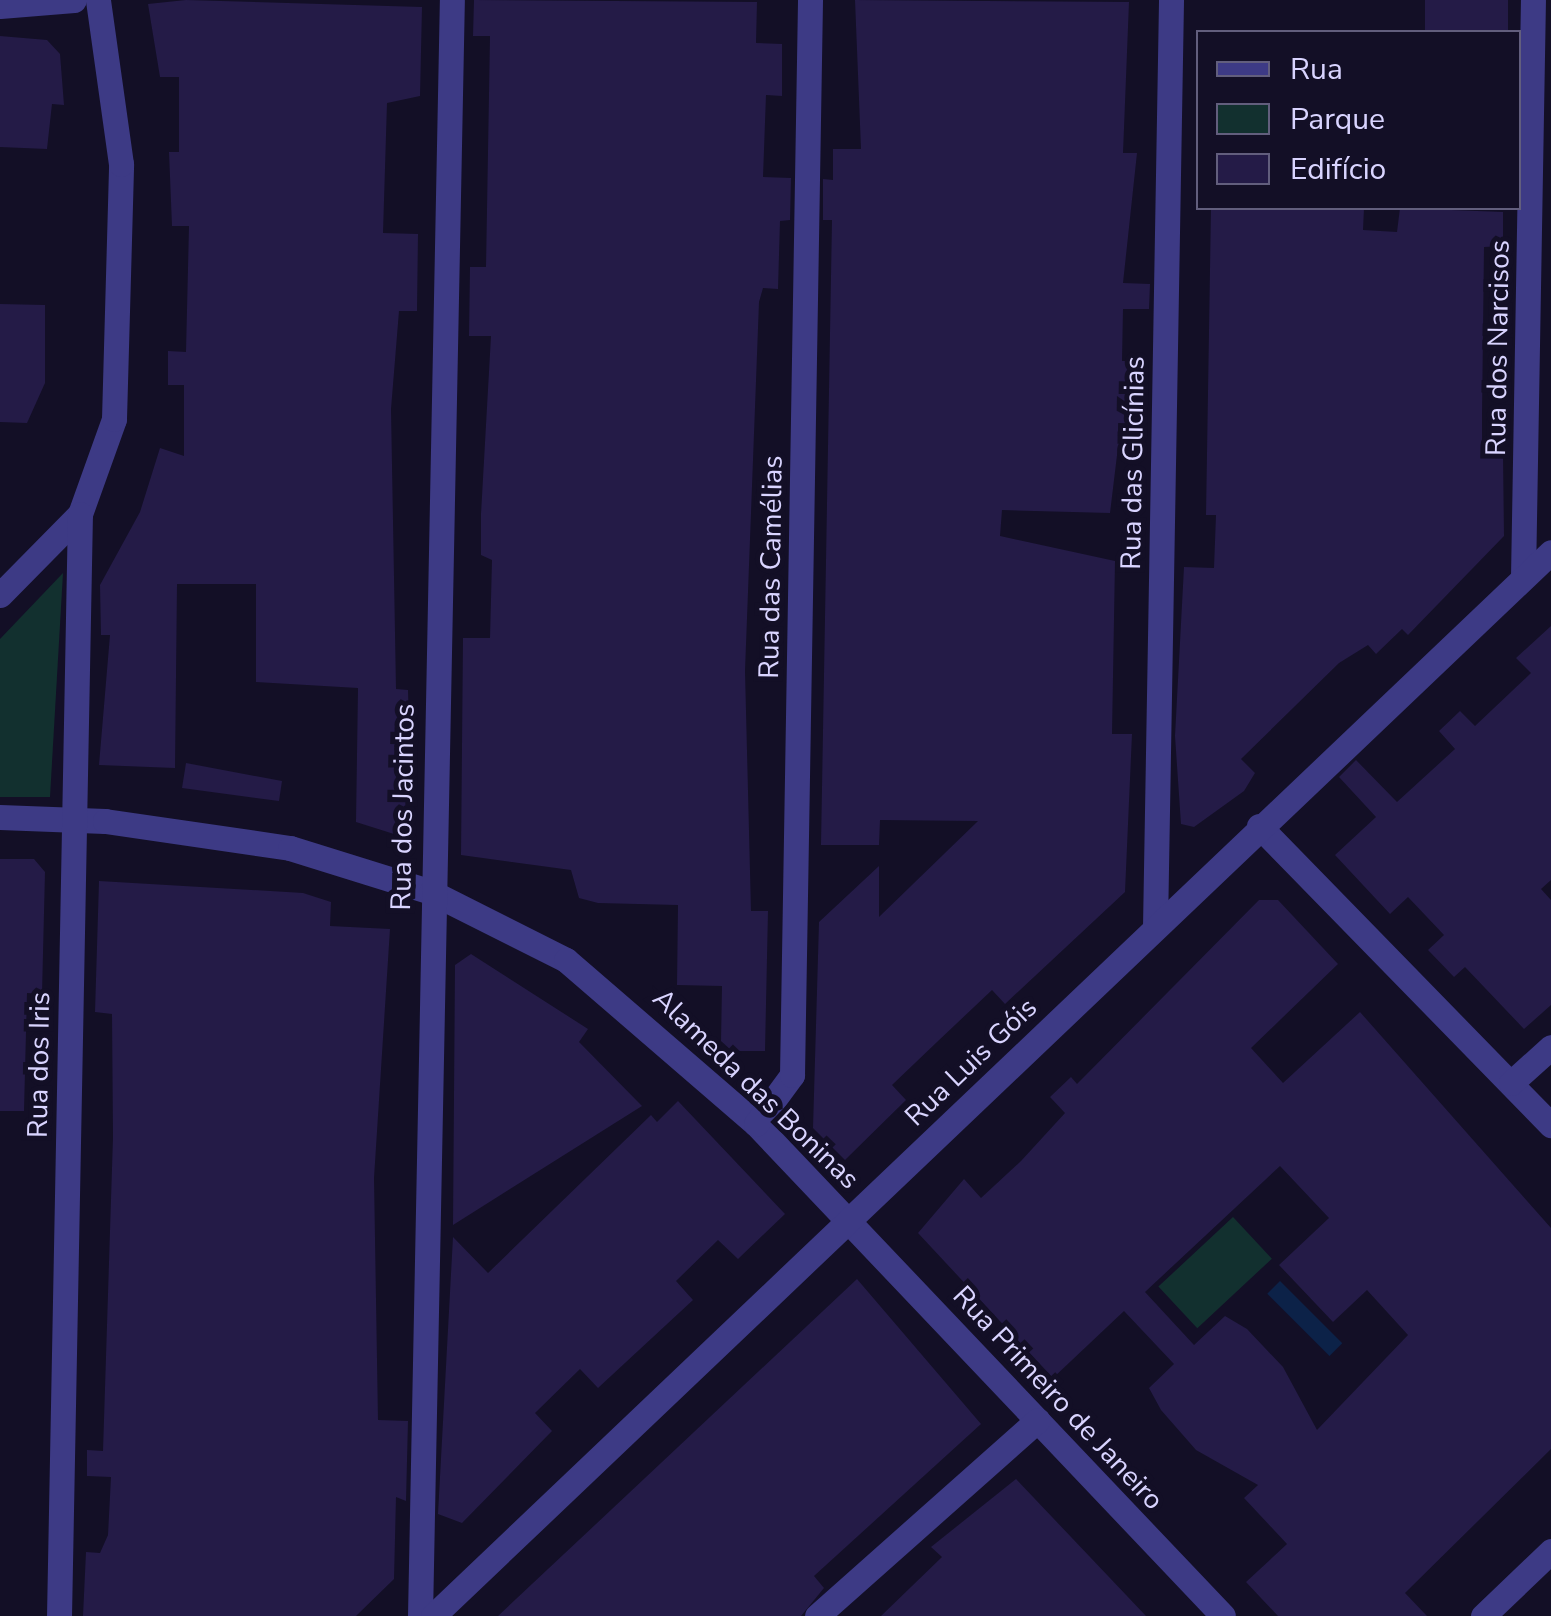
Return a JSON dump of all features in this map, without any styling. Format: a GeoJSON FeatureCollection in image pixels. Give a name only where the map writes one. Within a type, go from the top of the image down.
{"type":"FeatureCollection","features":[{"type":"Feature","properties":{"kind":"street"},"geometry":{"type":"LineString","coordinates":[[0,6],[74,0]]}},
{"type":"Feature","properties":{"kind":"street"},"geometry":{"type":"LineString","coordinates":[[0,595],[80,514],[102,472],[120,365],[120,164],[98,0]]}},
{"type":"Feature","properties":{"kind":"street","name":"Rua dos Jacintos"},"geometry":{"type":"LineString","coordinates":[[420,1616],[431,892],[452,0]]}},
{"type":"Feature","properties":{"kind":"street","name":"Rua das Camélias"},"geometry":{"type":"LineString","coordinates":[[756,1124],[792,1075],[810,0]]}},
{"type":"Feature","properties":{"kind":"street","name":"Rua das Glicínias"},"geometry":{"type":"LineString","coordinates":[[1155,927],[1171,0]]}},
{"type":"Feature","properties":{"kind":"street","name":"Rua dos Narcisos"},"geometry":{"type":"LineString","coordinates":[[1523,577],[1533,0]]}},
{"type":"Feature","properties":{"kind":"street","name":"Rua dos Iris"},"geometry":{"type":"LineString","coordinates":[[60,1616],[80,514]]}},
{"type":"Feature","properties":{"kind":"street","name":"Rua Luis Góis"},"geometry":{"type":"LineString","coordinates":[[433,1616],[1551,552]]}},
{"type":"Feature","properties":{"kind":"street","name":"Alameda das Boninas"},"geometry":{"type":"LineString","coordinates":[[0,818],[74,818],[290,848],[431,892],[566,960],[756,1124],[848,1221]]}},
{"type":"Feature","properties":{"kind":"street"},"geometry":{"type":"LineString","coordinates":[[1260,826],[1551,1125]]}},
{"type":"Feature","properties":{"kind":"street"},"geometry":{"type":"LineString","coordinates":[[1511,1083],[1551,1047]]}},
{"type":"Feature","properties":{"kind":"street","name":"Rua Primeiro de Janeiro"},"geometry":{"type":"LineString","coordinates":[[848,1221],[1223,1616]]}},
{"type":"Feature","properties":{"kind":"street"},"geometry":{"type":"LineString","coordinates":[[816,1616],[1038,1420]]}},
{"type":"Feature","properties":{"kind":"street"},"geometry":{"type":"LineString","coordinates":[[1483,1616],[1551,1551]]}},
{"type":"Feature","properties":{"kind":"green space"},"geometry":{"type":"Polygon","coordinates":[[[63,573],[50,797],[0,797],[0,639],[63,573]]]}},
{"type":"Feature","properties":{"kind":"green space"},"geometry":{"type":"Polygon","coordinates":[[[1233,1217],[1272,1259],[1197,1328],[1158,1287],[1233,1217]]]}},
{"type":"Feature","properties":{"kind":"water"},"geometry":{"type":"Polygon","coordinates":[[[1280,1281],[1342,1343],[1329,1356],[1267,1294],[1280,1281]]]}},
{"type":"Feature","properties":{"kind":"building"},"geometry":{"type":"Polygon","coordinates":[[[186,0],[422,7],[420,96],[387,103],[383,233],[418,234],[417,311],[399,311],[391,409],[396,689],[408,690],[409,726],[407,824],[394,834],[356,822],[358,688],[256,682],[256,584],[177,584],[175,768],[99,765],[110,635],[101,635],[100,585],[140,512],[160,448],[184,456],[184,385],[168,385],[168,351],[186,352],[189,226],[172,226],[169,152],[179,152],[179,77],[160,77],[148,4],[186,0]]]}},
{"type":"Feature","properties":{"kind":"building"},"geometry":{"type":"Polygon","coordinates":[[[474,0],[757,2],[756,43],[782,44],[782,96],[766,95],[763,177],[791,178],[790,220],[780,221],[778,289],[763,288],[759,302],[745,671],[751,911],[768,911],[765,1051],[732,1051],[721,1041],[722,986],[677,985],[678,905],[598,903],[579,898],[571,870],[461,855],[463,638],[490,638],[492,560],[481,555],[491,336],[469,336],[470,267],[486,267],[490,36],[473,36],[474,0]]]}},
{"type":"Feature","properties":{"kind":"building"},"geometry":{"type":"Polygon","coordinates":[[[855,0],[1129,2],[1123,153],[1137,153],[1123,283],[1150,284],[1149,309],[1123,309],[1122,361],[1138,361],[1136,447],[1118,447],[1110,513],[1002,510],[1000,536],[1115,561],[1112,734],[1132,734],[1125,892],[1005,1004],[992,990],[892,1085],[906,1100],[845,1160],[813,1128],[819,922],[879,866],[879,917],[978,821],[880,820],[879,845],[821,845],[832,220],[823,220],[823,179],[833,180],[833,149],[861,149],[855,0]]]}},
{"type":"Feature","properties":{"kind":"building"},"geometry":{"type":"Polygon","coordinates":[[[1425,0],[1508,0],[1508,30],[1425,30],[1425,0]]]}},
{"type":"Feature","properties":{"kind":"building"},"geometry":{"type":"Polygon","coordinates":[[[0,36],[47,40],[60,54],[64,105],[52,104],[47,149],[0,147],[0,36]]]}},
{"type":"Feature","properties":{"kind":"building"},"geometry":{"type":"Polygon","coordinates":[[[1211,210],[1364,210],[1363,230],[1397,232],[1400,210],[1503,212],[1503,246],[1484,247],[1482,453],[1503,454],[1504,536],[1408,635],[1402,629],[1376,654],[1368,645],[1339,663],[1241,759],[1255,773],[1244,791],[1194,827],[1181,824],[1175,736],[1184,567],[1214,568],[1216,515],[1206,515],[1211,210]]]}},
{"type":"Feature","properties":{"kind":"building"},"geometry":{"type":"Polygon","coordinates":[[[0,304],[45,305],[45,383],[27,423],[0,422],[0,304]]]}},
{"type":"Feature","properties":{"kind":"building"},"geometry":{"type":"Polygon","coordinates":[[[1551,626],[1551,880],[1541,889],[1551,900],[1551,1005],[1524,1029],[1465,967],[1454,977],[1428,950],[1444,935],[1408,897],[1390,914],[1335,855],[1376,817],[1339,777],[1356,760],[1397,802],[1455,749],[1439,731],[1460,711],[1475,726],[1531,673],[1516,658],[1551,626]]]}},
{"type":"Feature","properties":{"kind":"building"},"geometry":{"type":"Polygon","coordinates":[[[186,763],[282,781],[279,801],[182,788],[186,763]]]}},
{"type":"Feature","properties":{"kind":"building"},"geometry":{"type":"Polygon","coordinates":[[[0,859],[34,859],[45,872],[42,994],[27,993],[24,1111],[0,1111],[0,859]]]}},
{"type":"Feature","properties":{"kind":"building"},"geometry":{"type":"Polygon","coordinates":[[[99,881],[303,893],[331,902],[330,926],[390,929],[374,1178],[378,1420],[408,1421],[406,1501],[396,1497],[394,1579],[356,1616],[83,1616],[86,1552],[100,1553],[108,1535],[111,1477],[87,1476],[87,1450],[103,1451],[113,1137],[112,1014],[95,1012],[99,881]]]}},
{"type":"Feature","properties":{"kind":"building"},"geometry":{"type":"Polygon","coordinates":[[[1259,900],[1278,900],[1338,964],[1251,1048],[1283,1083],[1360,1012],[1551,1228],[1551,1449],[1405,1593],[1427,1616],[1278,1616],[1246,1582],[1287,1544],[1244,1498],[1258,1485],[1196,1450],[1161,1410],[1149,1388],[1174,1364],[1124,1311],[1053,1378],[918,1233],[964,1179],[981,1198],[1021,1161],[1065,1113],[1050,1097],[1071,1077],[1077,1084],[1259,900]],[[1280,1166],[1145,1292],[1194,1345],[1225,1316],[1247,1329],[1283,1367],[1317,1430],[1408,1335],[1367,1290],[1333,1322],[1279,1265],[1329,1218],[1280,1166]]]}},
{"type":"Feature","properties":{"kind":"building"},"geometry":{"type":"Polygon","coordinates":[[[471,954],[588,1029],[579,1042],[642,1106],[453,1225],[455,965],[471,954]]]}},
{"type":"Feature","properties":{"kind":"building"},"geometry":{"type":"Polygon","coordinates":[[[678,1101],[785,1214],[738,1259],[718,1240],[676,1281],[693,1300],[598,1388],[580,1369],[535,1413],[552,1431],[462,1523],[438,1514],[453,1237],[488,1273],[651,1115],[657,1122],[678,1101]]]}},
{"type":"Feature","properties":{"kind":"building"},"geometry":{"type":"Polygon","coordinates":[[[857,1279],[981,1424],[814,1576],[824,1588],[801,1616],[498,1616],[857,1279]]]}},
{"type":"Feature","properties":{"kind":"building"},"geometry":{"type":"Polygon","coordinates":[[[1016,1479],[1146,1616],[881,1616],[942,1557],[931,1547],[1016,1479]]]}}]}
